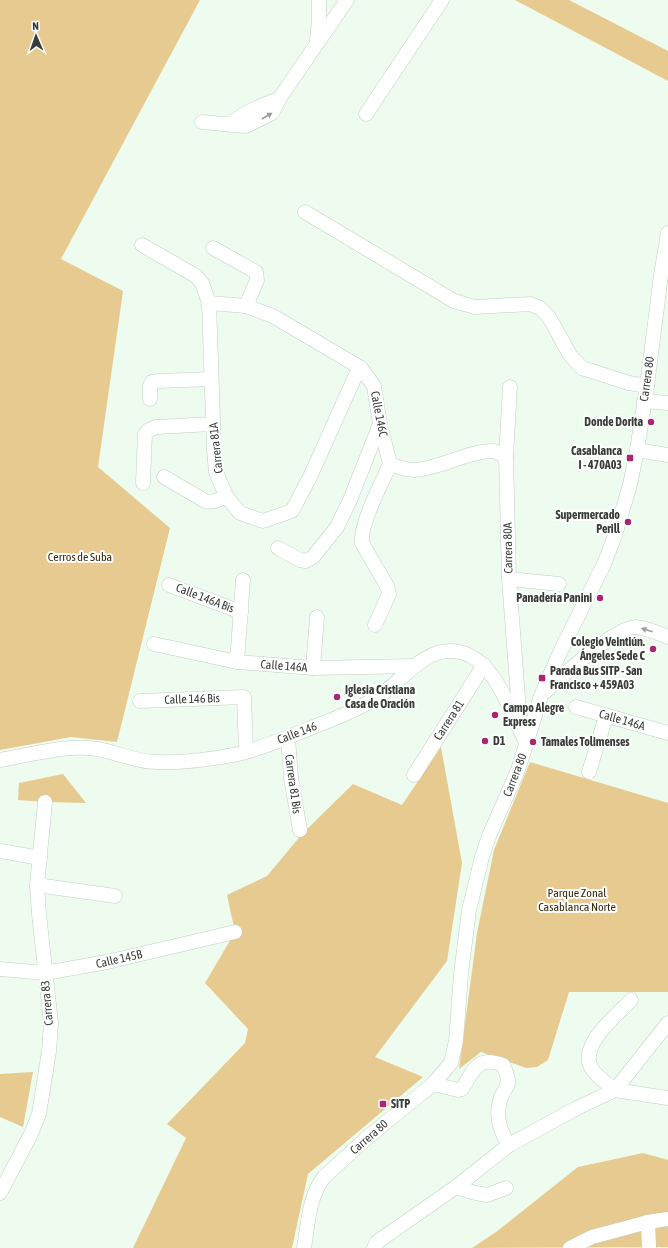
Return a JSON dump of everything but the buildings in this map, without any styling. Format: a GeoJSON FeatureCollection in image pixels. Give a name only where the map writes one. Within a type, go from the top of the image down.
{"type":"FeatureCollection","features":[{"type":"Feature","properties":{"kind":"street"},"geometry":{"type":"LineString","coordinates":[[317,44],[319,0]]}},
{"type":"Feature","properties":{"kind":"street"},"geometry":{"type":"LineString","coordinates":[[366,114],[442,0]]}},
{"type":"Feature","properties":{"kind":"street"},"geometry":{"type":"LineString","coordinates":[[202,122],[246,126],[272,114],[279,100],[346,1]]}},
{"type":"Feature","properties":{"kind":"street"},"geometry":{"type":"LineString","coordinates":[[305,212],[454,301],[475,307],[530,304],[540,308],[549,317],[570,355],[582,368],[629,383],[647,386]]}},
{"type":"Feature","properties":{"kind":"street","name":"Carrera 80"},"geometry":{"type":"LineString","coordinates":[[304,1248],[308,1218],[314,1193],[318,1184],[368,1137],[433,1084],[451,1063],[456,1041],[469,910],[482,857],[489,836],[518,770],[524,738],[541,696],[561,650],[604,564],[614,538],[630,485],[637,450],[664,275],[668,233]]}},
{"type":"Feature","properties":{"kind":"street","name":"Carrera 81A"},"geometry":{"type":"LineString","coordinates":[[142,245],[196,276],[202,283],[208,303],[216,472],[226,496],[240,513],[263,521],[292,511],[310,477],[354,380],[361,368]]}},
{"type":"Feature","properties":{"kind":"street"},"geometry":{"type":"LineString","coordinates":[[213,248],[256,272],[257,280],[246,306]]}},
{"type":"Feature","properties":{"kind":"street","name":"Calle 146C"},"geometry":{"type":"LineString","coordinates":[[208,303],[246,306],[273,316],[361,368],[374,386],[380,424],[390,464]]}},
{"type":"Feature","properties":{"kind":"street"},"geometry":{"type":"LineString","coordinates":[[150,399],[150,386],[152,382],[211,379]]}},
{"type":"Feature","properties":{"kind":"street","name":"Carrera 80A"},"geometry":{"type":"LineString","coordinates":[[510,387],[506,457],[509,579],[524,738]]}},
{"type":"Feature","properties":{"kind":"street"},"geometry":{"type":"LineString","coordinates":[[644,401],[668,403]]}},
{"type":"Feature","properties":{"kind":"street"},"geometry":{"type":"LineString","coordinates":[[143,482],[146,434],[148,430],[156,427],[213,424]]}},
{"type":"Feature","properties":{"kind":"street"},"geometry":{"type":"LineString","coordinates":[[278,548],[300,560],[306,561],[313,557],[337,527],[350,500],[380,424]]}},
{"type":"Feature","properties":{"kind":"street"},"geometry":{"type":"LineString","coordinates":[[637,450],[668,455]]}},
{"type":"Feature","properties":{"kind":"street"},"geometry":{"type":"LineString","coordinates":[[375,625],[389,594],[387,586],[362,543],[361,536],[364,524],[390,464],[403,469],[415,470],[492,451],[506,457]]}},
{"type":"Feature","properties":{"kind":"street"},"geometry":{"type":"LineString","coordinates":[[164,477],[205,501],[217,501],[226,496]]}},
{"type":"Feature","properties":{"kind":"street"},"geometry":{"type":"LineString","coordinates":[[509,579],[559,584]]}},
{"type":"Feature","properties":{"kind":"street"},"geometry":{"type":"LineString","coordinates":[[237,662],[243,580]]}},
{"type":"Feature","properties":{"kind":"street","name":"Calle 146A Bis"},"geometry":{"type":"LineString","coordinates":[[169,585],[241,612]]}},
{"type":"Feature","properties":{"kind":"street"},"geometry":{"type":"LineString","coordinates":[[313,668],[317,617]]}},
{"type":"Feature","properties":{"kind":"street"},"geometry":{"type":"LineString","coordinates":[[541,696],[560,677],[608,640],[626,629],[635,627],[668,637]]}},
{"type":"Feature","properties":{"kind":"street","name":"Calle 146A"},"geometry":{"type":"LineString","coordinates":[[154,644],[237,662],[313,668],[415,666]]}},
{"type":"Feature","properties":{"kind":"street","name":"Calle 146"},"geometry":{"type":"LineString","coordinates":[[0,760],[74,748],[95,748],[114,752],[141,761],[158,762],[193,760],[246,752],[288,738],[358,708],[380,696],[426,657],[447,650],[467,654],[484,665],[502,692],[524,738]]}},
{"type":"Feature","properties":{"kind":"street","name":"Carrera 81"},"geometry":{"type":"LineString","coordinates":[[414,775],[484,665]]}},
{"type":"Feature","properties":{"kind":"street","name":"Calle 146 Bis"},"geometry":{"type":"LineString","coordinates":[[140,701],[244,697],[246,752]]}},
{"type":"Feature","properties":{"kind":"street","name":"Calle 146A"},"geometry":{"type":"LineString","coordinates":[[576,707],[668,733]]}},
{"type":"Feature","properties":{"kind":"street"},"geometry":{"type":"LineString","coordinates":[[589,772],[606,716]]}},
{"type":"Feature","properties":{"kind":"street","name":"Carrera 81 Bis"},"geometry":{"type":"LineString","coordinates":[[288,738],[291,778],[300,830]]}},
{"type":"Feature","properties":{"kind":"street","name":"Carrera 83"},"geometry":{"type":"LineString","coordinates":[[0,1194],[32,1134],[38,1114],[48,1058],[50,1023],[37,885],[45,802]]}},
{"type":"Feature","properties":{"kind":"street"},"geometry":{"type":"LineString","coordinates":[[3,852],[40,858]]}},
{"type":"Feature","properties":{"kind":"street"},"geometry":{"type":"LineString","coordinates":[[37,885],[115,896]]}},
{"type":"Feature","properties":{"kind":"street","name":"Calle 145B"},"geometry":{"type":"LineString","coordinates":[[0,969],[45,973],[107,962],[235,932]]}},
{"type":"Feature","properties":{"kind":"street"},"geometry":{"type":"LineString","coordinates":[[631,1000],[594,1039],[589,1050],[589,1062],[592,1069],[615,1090],[668,1098]]}},
{"type":"Feature","properties":{"kind":"street"},"geometry":{"type":"LineString","coordinates":[[374,1248],[377,1242],[456,1187],[509,1145],[577,1108],[615,1090],[668,1023]]}},
{"type":"Feature","properties":{"kind":"street"},"geometry":{"type":"LineString","coordinates":[[433,1084],[458,1090],[462,1089],[476,1067],[484,1061],[493,1061],[503,1065],[507,1074],[508,1083],[498,1105],[499,1124],[502,1134],[509,1145]]}},
{"type":"Feature","properties":{"kind":"street"},"geometry":{"type":"LineString","coordinates":[[456,1187],[488,1195],[506,1188]]}},
{"type":"Feature","properties":{"kind":"street"},"geometry":{"type":"LineString","coordinates":[[570,1248],[592,1237],[648,1222],[668,1219]]}},
{"type":"Feature","properties":{"kind":"street"},"geometry":{"type":"LineString","coordinates":[[648,1222],[649,1248]]}},
{"type":"Feature","properties":{"kind":"green space","name":"Cerros de Suba"},"geometry":{"type":"Polygon","coordinates":[[[0,0],[200,0],[61,259],[123,291],[98,467],[170,528],[117,742],[71,737],[0,750],[0,0]]]}},
{"type":"Feature","properties":{"kind":"green space"},"geometry":{"type":"Polygon","coordinates":[[[515,0],[569,0],[668,51],[668,81],[515,0]]]}},
{"type":"Feature","properties":{"kind":"green space"},"geometry":{"type":"Polygon","coordinates":[[[441,747],[462,863],[447,961],[375,1057],[423,1077],[308,1174],[292,1248],[133,1248],[186,1138],[167,1124],[245,1043],[248,1029],[205,983],[235,932],[227,895],[267,876],[302,834],[353,784],[402,805],[441,747]]]}},
{"type":"Feature","properties":{"kind":"green space","name":"Parque Zonal Casablanca Norte"},"geometry":{"type":"Polygon","coordinates":[[[530,762],[668,803],[668,992],[569,992],[548,1060],[537,1067],[526,1068],[481,1052],[459,1069],[477,933],[494,850],[530,762]]]}},
{"type":"Feature","properties":{"kind":"green space"},"geometry":{"type":"Polygon","coordinates":[[[63,774],[86,803],[18,800],[19,783],[63,774]]]}},
{"type":"Feature","properties":{"kind":"green space"},"geometry":{"type":"Polygon","coordinates":[[[33,1072],[23,1127],[0,1117],[0,1074],[33,1072]]]}},
{"type":"Feature","properties":{"kind":"green space"},"geometry":{"type":"Polygon","coordinates":[[[643,1153],[668,1160],[668,1247],[472,1248],[496,1232],[578,1167],[643,1153]]]}},
{"type":"Feature","properties":{"kind":"place","name":"Donde Dorita"},"geometry":{"type":"Point","coordinates":[651,422]}},
{"type":"Feature","properties":{"kind":"place","name":"Casablanca I - 470A03"},"geometry":{"type":"Point","coordinates":[630,458]}},
{"type":"Feature","properties":{"kind":"place","name":"Supermercado Perill"},"geometry":{"type":"Point","coordinates":[628,522]}},
{"type":"Feature","properties":{"kind":"place","name":"Panadería Panini"},"geometry":{"type":"Point","coordinates":[600,598]}},
{"type":"Feature","properties":{"kind":"place","name":"Colegio Veintiún. Ángeles Sede C"},"geometry":{"type":"Point","coordinates":[653,649]}},
{"type":"Feature","properties":{"kind":"place","name":"Parada Bus SITP - San Francisco + 459A03"},"geometry":{"type":"Point","coordinates":[542,678]}},
{"type":"Feature","properties":{"kind":"place","name":"Iglesia Cristiana Casa de Oración"},"geometry":{"type":"Point","coordinates":[337,697]}},
{"type":"Feature","properties":{"kind":"place","name":"Campo Alegre Express"},"geometry":{"type":"Point","coordinates":[495,715]}},
{"type":"Feature","properties":{"kind":"place","name":"D1"},"geometry":{"type":"Point","coordinates":[485,741]}},
{"type":"Feature","properties":{"kind":"place","name":"Tamales Tolimenses"},"geometry":{"type":"Point","coordinates":[533,742]}},
{"type":"Feature","properties":{"kind":"place","name":"SITP"},"geometry":{"type":"Point","coordinates":[383,1104]}}]}
